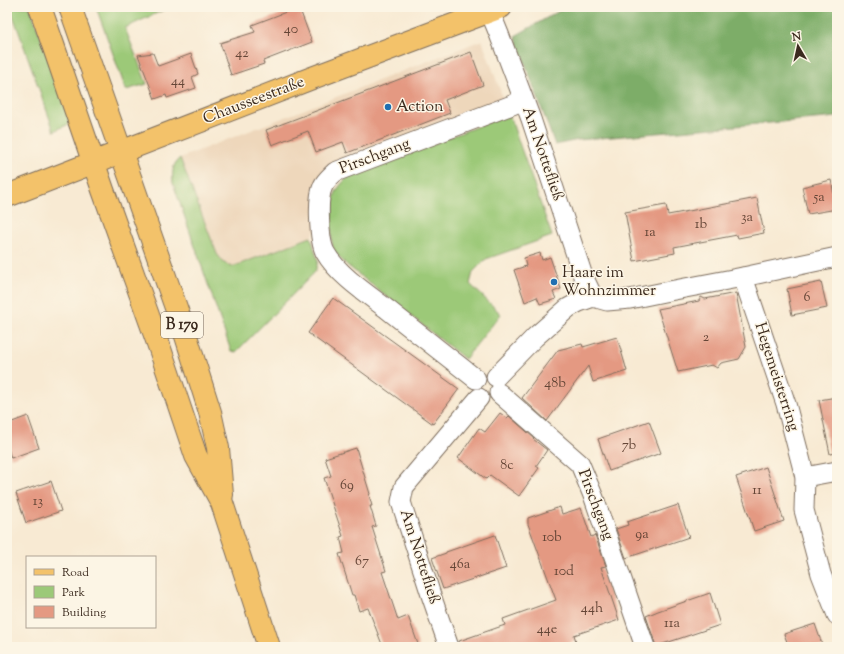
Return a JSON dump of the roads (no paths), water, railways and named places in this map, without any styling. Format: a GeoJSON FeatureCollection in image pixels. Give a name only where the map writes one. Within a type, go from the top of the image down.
{"type":"FeatureCollection","features":[{"type":"Feature","properties":{"kind":"main road","name":"B 179"},"geometry":{"type":"LineString","coordinates":[[40,7],[196,456],[222,503],[269,647]]}},
{"type":"Feature","properties":{"kind":"main road","name":"B 179"},"geometry":{"type":"LineString","coordinates":[[70,7],[186,336],[210,412],[218,448],[222,503]]}},
{"type":"Feature","properties":{"kind":"main road","name":"Chausseestraße"},"geometry":{"type":"LineString","coordinates":[[7,196],[495,9]]}},
{"type":"Feature","properties":{"kind":"street","name":"Am Nottefließ"},"geometry":{"type":"LineString","coordinates":[[495,9],[499,34],[531,119],[583,276],[593,297]]}},
{"type":"Feature","properties":{"kind":"street","name":"Pirschgang"},"geometry":{"type":"LineString","coordinates":[[476,379],[352,282],[333,264],[324,251],[321,239],[320,201],[323,185],[335,172],[523,100]]}},
{"type":"Feature","properties":{"kind":"street"},"geometry":{"type":"LineString","coordinates":[[498,385],[492,374],[486,373],[480,375],[476,379],[474,389],[479,398],[484,400],[495,398],[498,385],[535,337],[568,308],[579,302],[593,297],[607,302],[630,299],[837,257]]}},
{"type":"Feature","properties":{"kind":"street","name":"Hegemeisterring"},"geometry":{"type":"LineString","coordinates":[[743,277],[786,404],[805,478],[804,510],[821,574],[837,615]]}},
{"type":"Feature","properties":{"kind":"street","name":"Pirschgang"},"geometry":{"type":"LineString","coordinates":[[498,385],[580,464],[594,498],[645,647]]}},
{"type":"Feature","properties":{"kind":"street","name":"Am Nottefließ"},"geometry":{"type":"LineString","coordinates":[[449,647],[401,502],[404,486],[479,398]]}},
{"type":"Feature","properties":{"kind":"street"},"geometry":{"type":"LineString","coordinates":[[805,478],[837,471]]}},
{"type":"Feature","properties":{"kind":"place","name":"Action"},"geometry":{"type":"Point","coordinates":[388,107]}},
{"type":"Feature","properties":{"kind":"place","name":"Haare im Wohnzimmer"},"geometry":{"type":"Point","coordinates":[554,282]}}]}
